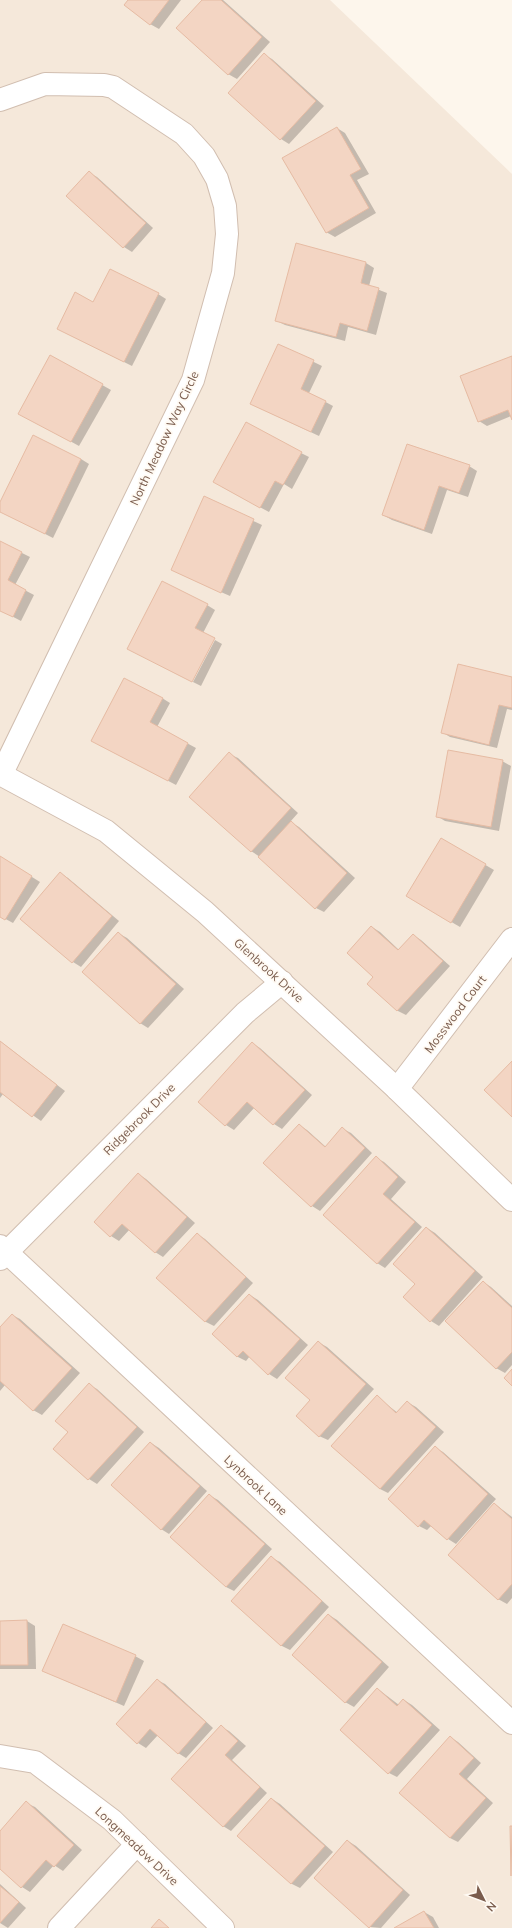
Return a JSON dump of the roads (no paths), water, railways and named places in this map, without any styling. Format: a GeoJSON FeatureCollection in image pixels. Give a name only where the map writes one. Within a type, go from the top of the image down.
{"type":"FeatureCollection","features":[{"type":"Feature","properties":{"kind":"street","name":"North Meadow Way Circle"},"geometry":{"type":"LineString","coordinates":[[0,100],[46,84],[104,85],[113,87],[184,134],[204,156],[217,179],[225,206],[227,234],[223,273],[193,380],[1,775]]}},
{"type":"Feature","properties":{"kind":"street","name":"Glenbrook Drive"},"geometry":{"type":"LineString","coordinates":[[1,775],[106,831],[205,912],[397,1089],[512,1200]]}},
{"type":"Feature","properties":{"kind":"street","name":"Mosswood Court"},"geometry":{"type":"LineString","coordinates":[[397,1089],[512,939]]}},
{"type":"Feature","properties":{"kind":"street","name":"Ridgebrook Drive"},"geometry":{"type":"LineString","coordinates":[[2,1252],[245,1013],[282,982]]}},
{"type":"Feature","properties":{"kind":"street","name":"Lynbrook Lane"},"geometry":{"type":"LineString","coordinates":[[2,1252],[512,1723]]}},
{"type":"Feature","properties":{"kind":"street","name":"Longmeadow Drive"},"geometry":{"type":"LineString","coordinates":[[0,1756],[35,1762],[112,1820],[224,1928]]}},
{"type":"Feature","properties":{"kind":"street"},"geometry":{"type":"LineString","coordinates":[[60,1928],[136,1844]]}}]}
